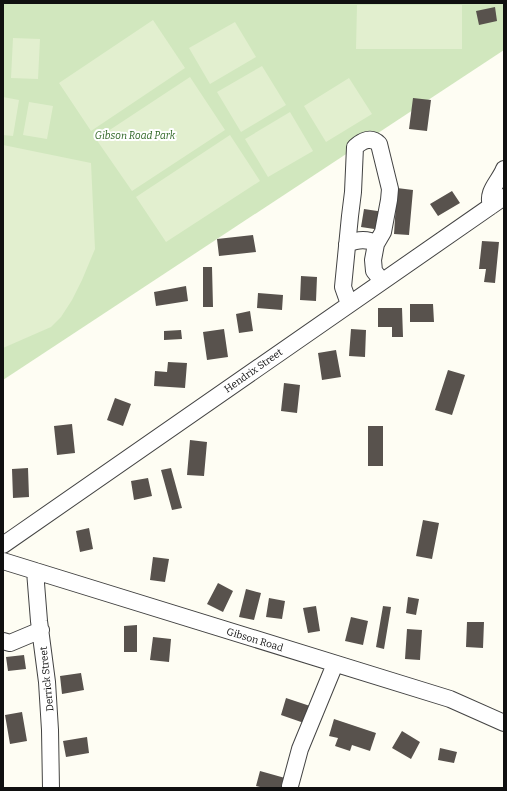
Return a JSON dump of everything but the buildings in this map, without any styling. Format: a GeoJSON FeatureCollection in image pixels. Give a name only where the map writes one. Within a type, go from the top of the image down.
{"type":"FeatureCollection","features":[{"type":"Feature","properties":{"kind":"street"},"geometry":{"type":"LineString","coordinates":[[349,304],[343,287],[354,192],[355,147],[362,141],[370,139],[376,140],[379,144],[390,189],[383,232],[376,244],[373,260],[374,271],[382,282]]}},
{"type":"Feature","properties":{"kind":"street"},"geometry":{"type":"LineString","coordinates":[[491,206],[489,201],[491,192],[502,177]]}},
{"type":"Feature","properties":{"kind":"street","name":"Hendrix Street"},"geometry":{"type":"LineString","coordinates":[[3,545],[504,196]]}},
{"type":"Feature","properties":{"kind":"street"},"geometry":{"type":"LineString","coordinates":[[347,244],[355,241],[368,240],[376,244]]}},
{"type":"Feature","properties":{"kind":"street","name":"Gibson Road"},"geometry":{"type":"LineString","coordinates":[[3,561],[450,699],[504,723]]}},
{"type":"Feature","properties":{"kind":"street","name":"Derrick Street"},"geometry":{"type":"LineString","coordinates":[[35,571],[40,630],[48,688],[51,788]]}},
{"type":"Feature","properties":{"kind":"street"},"geometry":{"type":"LineString","coordinates":[[3,641],[10,643],[40,630]]}},
{"type":"Feature","properties":{"kind":"street"},"geometry":{"type":"LineString","coordinates":[[290,786],[302,744],[335,664]]}},
{"type":"Feature","properties":{"kind":"green space","name":"Gibson Road Park"},"geometry":{"type":"Polygon","coordinates":[[[3,3],[504,3],[504,50],[3,380],[3,3]]]}},
{"type":"Feature","properties":{"kind":"green space"},"geometry":{"type":"Polygon","coordinates":[[[357,5],[462,5],[462,49],[356,49],[357,5]]]}},
{"type":"Feature","properties":{"kind":"green space"},"geometry":{"type":"Polygon","coordinates":[[[153,20],[185,68],[91,131],[59,83],[153,20]]]}},
{"type":"Feature","properties":{"kind":"green space"},"geometry":{"type":"Polygon","coordinates":[[[235,22],[256,57],[210,84],[189,48],[235,22]]]}},
{"type":"Feature","properties":{"kind":"green space"},"geometry":{"type":"Polygon","coordinates":[[[13,38],[40,39],[38,79],[11,78],[13,38]]]}},
{"type":"Feature","properties":{"kind":"green space"},"geometry":{"type":"Polygon","coordinates":[[[262,66],[286,105],[241,132],[217,92],[262,66]]]}},
{"type":"Feature","properties":{"kind":"green space"},"geometry":{"type":"Polygon","coordinates":[[[190,77],[225,130],[132,191],[96,139],[190,77]]]}},
{"type":"Feature","properties":{"kind":"green space"},"geometry":{"type":"Polygon","coordinates":[[[349,78],[372,114],[326,142],[304,106],[349,78]]]}},
{"type":"Feature","properties":{"kind":"green space"},"geometry":{"type":"Polygon","coordinates":[[[3,97],[19,100],[13,136],[3,135],[3,97]]]}},
{"type":"Feature","properties":{"kind":"green space"},"geometry":{"type":"Polygon","coordinates":[[[29,102],[53,106],[47,139],[23,135],[29,102]]]}},
{"type":"Feature","properties":{"kind":"green space"},"geometry":{"type":"Polygon","coordinates":[[[290,112],[313,151],[268,177],[245,139],[290,112]]]}},
{"type":"Feature","properties":{"kind":"green space"},"geometry":{"type":"Polygon","coordinates":[[[230,135],[260,181],[166,242],[136,197],[230,135]]]}},
{"type":"Feature","properties":{"kind":"green space"},"geometry":{"type":"Polygon","coordinates":[[[3,145],[91,163],[95,249],[72,300],[61,317],[51,327],[3,348],[3,145]]]}}]}
